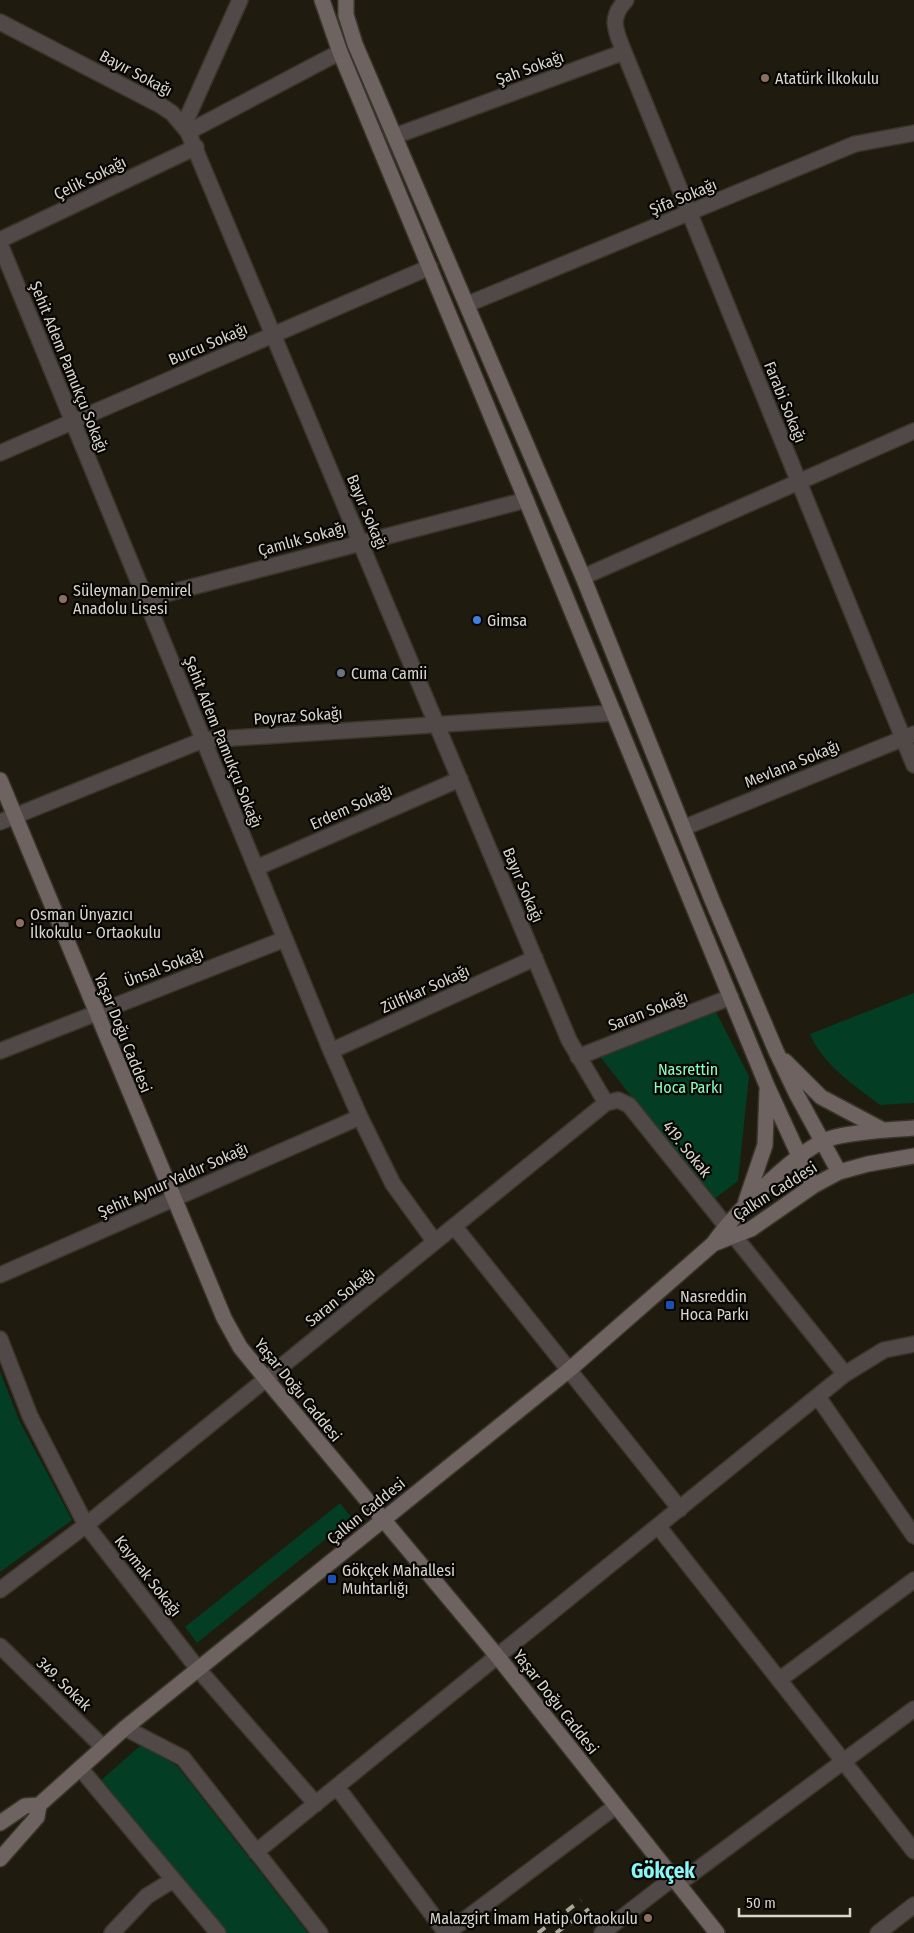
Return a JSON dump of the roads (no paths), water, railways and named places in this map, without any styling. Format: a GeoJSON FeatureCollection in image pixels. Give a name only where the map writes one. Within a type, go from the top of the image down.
{"type":"FeatureCollection","features":[{"type":"Feature","properties":{"kind":"main road"},"geometry":{"type":"LineString","coordinates":[[322,0],[340,52],[767,1086],[813,1186]]}},
{"type":"Feature","properties":{"kind":"main road"},"geometry":{"type":"LineString","coordinates":[[346,0],[346,15],[355,44],[448,262],[468,304],[583,577],[683,828],[776,1052],[839,1172]]}},
{"type":"Feature","properties":{"kind":"main road","name":"Yaşar Doğu Caddesi"},"geometry":{"type":"LineString","coordinates":[[0,780],[231,1333],[266,1379],[498,1657],[717,1933]]}},
{"type":"Feature","properties":{"kind":"main road"},"geometry":{"type":"LineString","coordinates":[[776,1052],[822,1097],[882,1130]]}},
{"type":"Feature","properties":{"kind":"main road","name":"Çalkın Caddesi"},"geometry":{"type":"LineString","coordinates":[[0,1824],[25,1806],[39,1804],[125,1728],[569,1370],[730,1231],[745,1204],[765,1145],[767,1086]]}},
{"type":"Feature","properties":{"kind":"main road","name":"Çalkın Caddesi"},"geometry":{"type":"LineString","coordinates":[[745,1204],[799,1156],[823,1141],[834,1137],[882,1130],[914,1128]]}},
{"type":"Feature","properties":{"kind":"main road","name":"Çalkın Caddesi"},"geometry":{"type":"LineString","coordinates":[[730,1231],[751,1230],[813,1186],[839,1172],[868,1164],[914,1156]]}},
{"type":"Feature","properties":{"kind":"main road","name":"Çalkın Caddesi"},"geometry":{"type":"LineString","coordinates":[[0,1859],[38,1817],[39,1804]]}},
{"type":"Feature","properties":{"kind":"street"},"geometry":{"type":"LineString","coordinates":[[186,128],[240,0]]}},
{"type":"Feature","properties":{"kind":"street"},"geometry":{"type":"LineString","coordinates":[[624,52],[615,29],[615,20],[618,10],[626,0]]}},
{"type":"Feature","properties":{"kind":"street","name":"Bayır Sokağı"},"geometry":{"type":"LineString","coordinates":[[0,22],[160,105],[172,113],[186,128],[196,147],[569,1040],[578,1057],[612,1102]]}},
{"type":"Feature","properties":{"kind":"street"},"geometry":{"type":"LineString","coordinates":[[186,128],[340,52]]}},
{"type":"Feature","properties":{"kind":"street","name":"Şah Sokağı"},"geometry":{"type":"LineString","coordinates":[[395,136],[624,52]]}},
{"type":"Feature","properties":{"kind":"street","name":"Farabi Sokağı"},"geometry":{"type":"LineString","coordinates":[[624,52],[799,482],[909,736],[914,765]]}},
{"type":"Feature","properties":{"kind":"street","name":"Şifa Sokağı"},"geometry":{"type":"LineString","coordinates":[[468,304],[855,144],[914,134]]}},
{"type":"Feature","properties":{"kind":"street","name":"Çelik Sokağı"},"geometry":{"type":"LineString","coordinates":[[0,242],[196,147]]}},
{"type":"Feature","properties":{"kind":"street","name":"Şehit Adem Pamukçu Sokağı"},"geometry":{"type":"LineString","coordinates":[[0,242],[360,1118],[400,1196],[435,1242]]}},
{"type":"Feature","properties":{"kind":"street","name":"Burcu Sokağı"},"geometry":{"type":"LineString","coordinates":[[0,453],[430,267]]}},
{"type":"Feature","properties":{"kind":"street"},"geometry":{"type":"LineString","coordinates":[[583,577],[914,431]]}},
{"type":"Feature","properties":{"kind":"street","name":"Çamlık Sokağı"},"geometry":{"type":"LineString","coordinates":[[146,599],[526,500]]}},
{"type":"Feature","properties":{"kind":"street","name":"Poyraz Sokağı"},"geometry":{"type":"LineString","coordinates":[[0,822],[204,740],[614,713]]}},
{"type":"Feature","properties":{"kind":"street","name":"Mevlana Sokağı"},"geometry":{"type":"LineString","coordinates":[[683,828],[909,736]]}},
{"type":"Feature","properties":{"kind":"street","name":"Erdem Sokağı"},"geometry":{"type":"LineString","coordinates":[[256,868],[460,779]]}},
{"type":"Feature","properties":{"kind":"street","name":"Ünsal Sokağı"},"geometry":{"type":"LineString","coordinates":[[0,1051],[285,938]]}},
{"type":"Feature","properties":{"kind":"street","name":"Zülfikar Sokağı"},"geometry":{"type":"LineString","coordinates":[[331,1051],[535,958]]}},
{"type":"Feature","properties":{"kind":"street","name":"Saran Sokağı"},"geometry":{"type":"LineString","coordinates":[[578,1057],[731,997]]}},
{"type":"Feature","properties":{"kind":"street","name":"Saran Sokağı"},"geometry":{"type":"LineString","coordinates":[[0,1590],[86,1525],[454,1226],[612,1102]]}},
{"type":"Feature","properties":{"kind":"street","name":"419. Sokak"},"geometry":{"type":"LineString","coordinates":[[612,1102],[629,1105],[845,1374]]}},
{"type":"Feature","properties":{"kind":"street","name":"Şehit Aynur Yaldır Sokağı"},"geometry":{"type":"LineString","coordinates":[[0,1275],[360,1118]]}},
{"type":"Feature","properties":{"kind":"street"},"geometry":{"type":"LineString","coordinates":[[454,1226],[680,1509]]}},
{"type":"Feature","properties":{"kind":"street","name":"Kaymak Sokağı"},"geometry":{"type":"LineString","coordinates":[[0,1339],[30,1416],[86,1525],[198,1670],[316,1804]]}},
{"type":"Feature","properties":{"kind":"street"},"geometry":{"type":"LineString","coordinates":[[256,1852],[845,1374],[884,1350],[914,1344]]}},
{"type":"Feature","properties":{"kind":"street"},"geometry":{"type":"LineString","coordinates":[[818,1397],[914,1536]]}},
{"type":"Feature","properties":{"kind":"street"},"geometry":{"type":"LineString","coordinates":[[658,1526],[914,1852]]}},
{"type":"Feature","properties":{"kind":"street"},"geometry":{"type":"LineString","coordinates":[[780,1680],[914,1580]]}},
{"type":"Feature","properties":{"kind":"street","name":"349. Sokak"},"geometry":{"type":"LineString","coordinates":[[0,1646],[104,1747]]}},
{"type":"Feature","properties":{"kind":"street"},"geometry":{"type":"LineString","coordinates":[[602,1933],[844,1762],[914,1710]]}},
{"type":"Feature","properties":{"kind":"street"},"geometry":{"type":"LineString","coordinates":[[125,1728],[183,1758],[320,1933]]}},
{"type":"Feature","properties":{"kind":"street"},"geometry":{"type":"LineString","coordinates":[[80,1768],[218,1933]]}},
{"type":"Feature","properties":{"kind":"street"},"geometry":{"type":"LineString","coordinates":[[337,1787],[447,1933],[616,1806]]}},
{"type":"Feature","properties":{"kind":"street"},"geometry":{"type":"LineString","coordinates":[[112,1933],[147,1896],[173,1880]]}},
{"type":"Feature","properties":{"kind":"street"},"geometry":{"type":"LineString","coordinates":[[878,1933],[914,1905]]}},
{"type":"Feature","properties":{"kind":"railway"},"geometry":{"type":"LineString","coordinates":[[538,1933],[581,1900]]}},
{"type":"Feature","properties":{"kind":"railway"},"geometry":{"type":"LineString","coordinates":[[556,1933],[589,1909]]}},
{"type":"Feature","properties":{"kind":"place","name":"Atatürk İlkokulu"},"geometry":{"type":"Point","coordinates":[765,78]}},
{"type":"Feature","properties":{"kind":"place","name":"Süleyman Demirel Anadolu Lisesi"},"geometry":{"type":"Point","coordinates":[63,599]}},
{"type":"Feature","properties":{"kind":"place","name":"Gimsa"},"geometry":{"type":"Point","coordinates":[477,620]}},
{"type":"Feature","properties":{"kind":"place","name":"Cuma Camii"},"geometry":{"type":"Point","coordinates":[341,673]}},
{"type":"Feature","properties":{"kind":"place","name":"Osman Ünyazıcı İlkokulu - Ortaokulu"},"geometry":{"type":"Point","coordinates":[20,923]}},
{"type":"Feature","properties":{"kind":"place","name":"Nasreddin Hoca Parkı"},"geometry":{"type":"Point","coordinates":[670,1305]}},
{"type":"Feature","properties":{"kind":"place","name":"Gökçek Mahallesi Muhtarlığı"},"geometry":{"type":"Point","coordinates":[332,1579]}},
{"type":"Feature","properties":{"kind":"place","name":"Malazgirt İmam Hatip Ortaokulu"},"geometry":{"type":"Point","coordinates":[648,1918]}},
{"type":"Feature","properties":{"kind":"district","name":"Gökçek"},"geometry":{"type":"Point","coordinates":[663,1871]}},
{"type":"Feature","properties":{"kind":"park label","name":"Nasrettin Hoca Parkı"},"geometry":{"type":"Point","coordinates":[688,1078]}}]}
